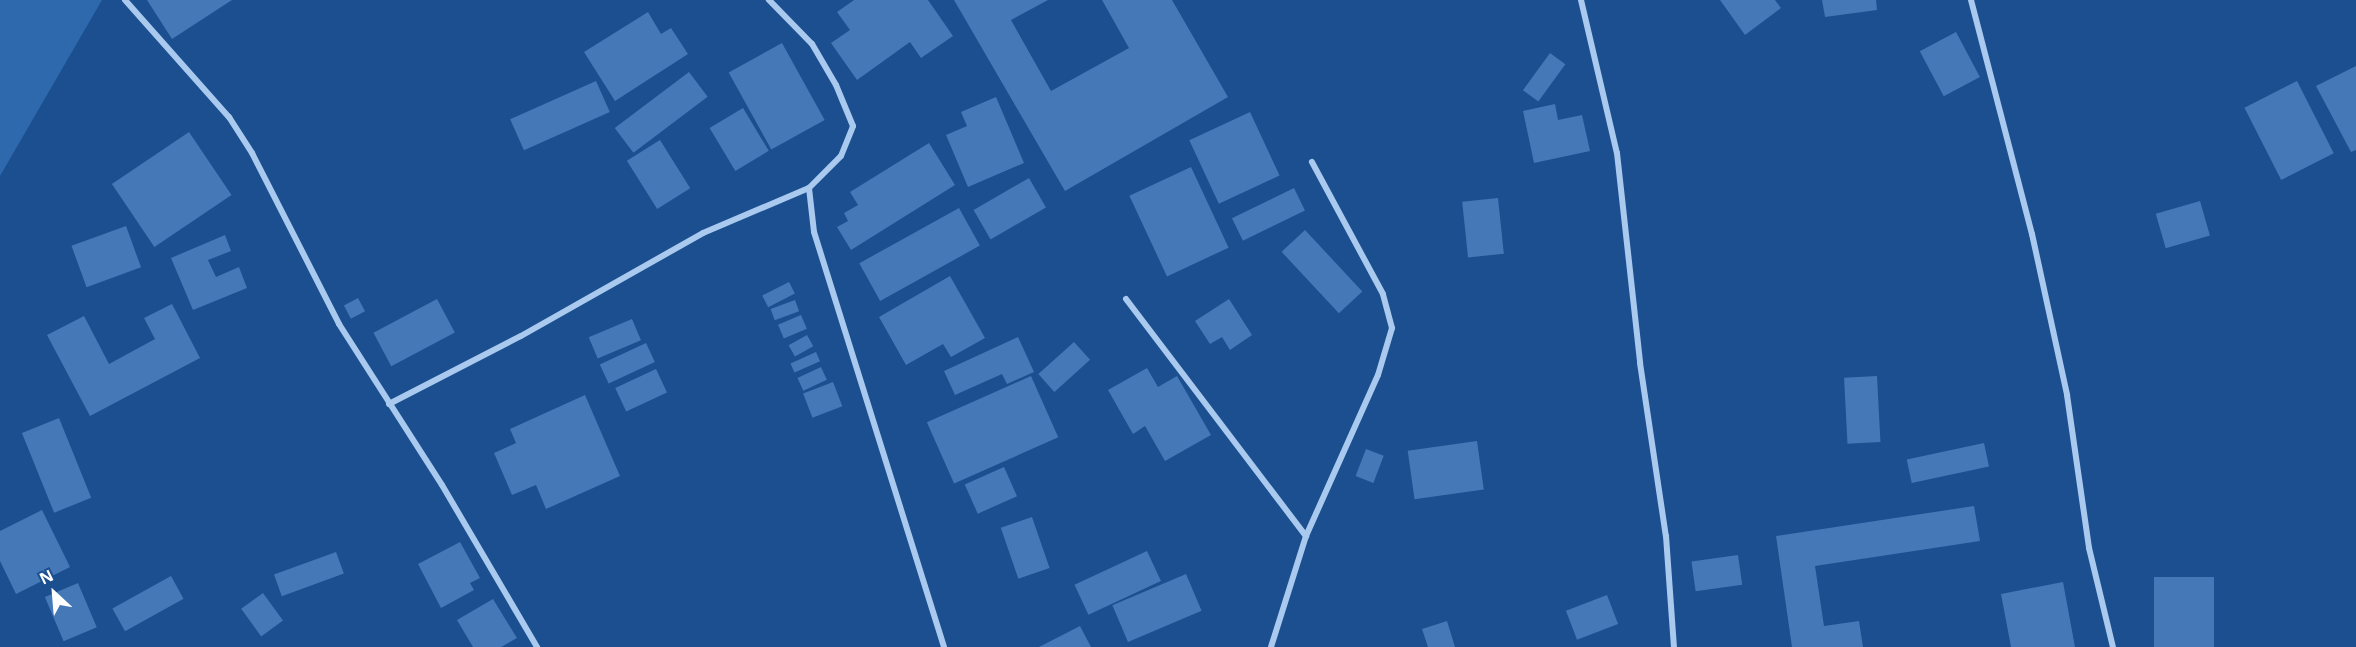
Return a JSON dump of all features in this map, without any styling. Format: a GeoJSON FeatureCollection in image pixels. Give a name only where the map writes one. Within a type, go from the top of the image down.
{"type":"FeatureCollection","features":[{"type":"Feature","properties":{"kind":"street"},"geometry":{"type":"LineString","coordinates":[[125,0],[229,117],[252,153],[339,324],[448,494],[537,647]]}},
{"type":"Feature","properties":{"kind":"street"},"geometry":{"type":"LineString","coordinates":[[389,404],[521,336],[703,233],[808,188],[842,156],[852,126],[836,85],[812,44],[769,0]]}},
{"type":"Feature","properties":{"kind":"street"},"geometry":{"type":"LineString","coordinates":[[1971,0],[2032,234],[2067,395],[2089,548],[2113,647]]}},
{"type":"Feature","properties":{"kind":"street"},"geometry":{"type":"LineString","coordinates":[[1583,1],[1617,153],[1640,363],[1666,536],[1674,647]]}},
{"type":"Feature","properties":{"kind":"street"},"geometry":{"type":"LineString","coordinates":[[1270,647],[1306,536],[1378,375],[1392,328],[1383,294],[1312,162]]}},
{"type":"Feature","properties":{"kind":"street"},"geometry":{"type":"LineString","coordinates":[[808,188],[814,232],[944,647]]}},
{"type":"Feature","properties":{"kind":"street"},"geometry":{"type":"LineString","coordinates":[[1126,299],[1306,536]]}},
{"type":"Feature","properties":{"kind":"shaded area"},"geometry":{"type":"Polygon","coordinates":[[[0,0],[102,0],[0,176],[0,0]]]}},
{"type":"Feature","properties":{"kind":"building"},"geometry":{"type":"Polygon","coordinates":[[[147,0],[232,0],[172,39],[147,0]]]}},
{"type":"Feature","properties":{"kind":"building"},"geometry":{"type":"Polygon","coordinates":[[[854,0],[928,0],[953,36],[921,58],[910,42],[857,80],[831,43],[850,30],[837,12],[854,0]]]}},
{"type":"Feature","properties":{"kind":"building"},"geometry":{"type":"Polygon","coordinates":[[[954,0],[1048,0],[1011,20],[1051,91],[1129,48],[1102,0],[1172,0],[1228,97],[1065,191],[954,0]]]}},
{"type":"Feature","properties":{"kind":"building"},"geometry":{"type":"Polygon","coordinates":[[[1720,0],[1775,0],[1781,8],[1745,35],[1720,0]]]}},
{"type":"Feature","properties":{"kind":"building"},"geometry":{"type":"Polygon","coordinates":[[[1822,0],[1876,0],[1877,10],[1825,17],[1822,0]]]}},
{"type":"Feature","properties":{"kind":"building"},"geometry":{"type":"Polygon","coordinates":[[[648,12],[661,34],[671,28],[688,54],[615,101],[584,52],[648,12]]]}},
{"type":"Feature","properties":{"kind":"building"},"geometry":{"type":"Polygon","coordinates":[[[1956,32],[1980,77],[1944,96],[1920,51],[1956,32]]]}},
{"type":"Feature","properties":{"kind":"building"},"geometry":{"type":"Polygon","coordinates":[[[782,43],[825,120],[771,150],[729,73],[782,43]]]}},
{"type":"Feature","properties":{"kind":"building"},"geometry":{"type":"Polygon","coordinates":[[[1550,53],[1565,64],[1538,101],[1523,90],[1550,53]]]}},
{"type":"Feature","properties":{"kind":"building"},"geometry":{"type":"Polygon","coordinates":[[[2356,66],[2356,150],[2351,152],[2316,86],[2356,66]]]}},
{"type":"Feature","properties":{"kind":"building"},"geometry":{"type":"Polygon","coordinates":[[[689,72],[708,97],[633,153],[615,128],[689,72]]]}},
{"type":"Feature","properties":{"kind":"building"},"geometry":{"type":"Polygon","coordinates":[[[596,81],[610,112],[524,150],[510,119],[596,81]]]}},
{"type":"Feature","properties":{"kind":"building"},"geometry":{"type":"Polygon","coordinates":[[[2297,81],[2334,153],[2281,180],[2244,108],[2297,81]]]}},
{"type":"Feature","properties":{"kind":"building"},"geometry":{"type":"Polygon","coordinates":[[[996,97],[1024,163],[968,187],[946,135],[967,126],[961,112],[996,97]]]}},
{"type":"Feature","properties":{"kind":"building"},"geometry":{"type":"Polygon","coordinates":[[[1555,104],[1558,120],[1582,115],[1590,151],[1534,163],[1523,111],[1555,104]]]}},
{"type":"Feature","properties":{"kind":"building"},"geometry":{"type":"Polygon","coordinates":[[[743,108],[769,151],[735,171],[710,128],[743,108]]]}},
{"type":"Feature","properties":{"kind":"building"},"geometry":{"type":"Polygon","coordinates":[[[1250,112],[1280,175],[1219,204],[1189,140],[1250,112]]]}},
{"type":"Feature","properties":{"kind":"building"},"geometry":{"type":"Polygon","coordinates":[[[189,132],[231,195],[154,247],[112,184],[189,132]]]}},
{"type":"Feature","properties":{"kind":"building"},"geometry":{"type":"Polygon","coordinates":[[[660,140],[690,188],[657,209],[627,161],[660,140]]]}},
{"type":"Feature","properties":{"kind":"building"},"geometry":{"type":"Polygon","coordinates":[[[929,143],[955,185],[851,250],[837,227],[848,221],[844,213],[858,205],[850,192],[929,143]]]}},
{"type":"Feature","properties":{"kind":"building"},"geometry":{"type":"Polygon","coordinates":[[[1191,167],[1229,248],[1167,276],[1129,196],[1191,167]]]}},
{"type":"Feature","properties":{"kind":"building"},"geometry":{"type":"Polygon","coordinates":[[[1029,178],[1046,207],[991,239],[974,210],[1029,178]]]}},
{"type":"Feature","properties":{"kind":"building"},"geometry":{"type":"Polygon","coordinates":[[[1294,188],[1305,210],[1243,241],[1232,218],[1294,188]]]}},
{"type":"Feature","properties":{"kind":"building"},"geometry":{"type":"Polygon","coordinates":[[[1498,198],[1504,254],[1468,257],[1462,202],[1498,198]]]}},
{"type":"Feature","properties":{"kind":"building"},"geometry":{"type":"Polygon","coordinates":[[[2200,201],[2210,236],[2166,248],[2156,214],[2200,201]]]}},
{"type":"Feature","properties":{"kind":"building"},"geometry":{"type":"Polygon","coordinates":[[[959,208],[980,246],[880,301],[859,263],[959,208]]]}},
{"type":"Feature","properties":{"kind":"building"},"geometry":{"type":"Polygon","coordinates":[[[126,226],[141,267],[87,287],[71,246],[126,226]]]}},
{"type":"Feature","properties":{"kind":"building"},"geometry":{"type":"Polygon","coordinates":[[[1305,230],[1362,291],[1339,313],[1282,252],[1305,230]]]}},
{"type":"Feature","properties":{"kind":"building"},"geometry":{"type":"Polygon","coordinates":[[[225,235],[231,251],[208,260],[216,277],[239,267],[247,288],[193,310],[171,258],[225,235]]]}},
{"type":"Feature","properties":{"kind":"building"},"geometry":{"type":"Polygon","coordinates":[[[950,276],[985,338],[951,357],[943,344],[906,365],[879,317],[950,276]]]}},
{"type":"Feature","properties":{"kind":"building"},"geometry":{"type":"Polygon","coordinates":[[[789,282],[795,294],[768,307],[762,296],[789,282]]]}},
{"type":"Feature","properties":{"kind":"building"},"geometry":{"type":"Polygon","coordinates":[[[358,298],[365,311],[351,319],[344,306],[358,298]]]}},
{"type":"Feature","properties":{"kind":"building"},"geometry":{"type":"Polygon","coordinates":[[[437,299],[455,333],[391,366],[373,333],[437,299]]]}},
{"type":"Feature","properties":{"kind":"building"},"geometry":{"type":"Polygon","coordinates":[[[1229,299],[1252,335],[1230,350],[1222,337],[1210,344],[1195,321],[1229,299]]]}},
{"type":"Feature","properties":{"kind":"building"},"geometry":{"type":"Polygon","coordinates":[[[795,300],[799,311],[775,320],[771,309],[795,300]]]}},
{"type":"Feature","properties":{"kind":"building"},"geometry":{"type":"Polygon","coordinates":[[[172,304],[200,358],[90,416],[47,335],[84,316],[109,364],[155,339],[144,318],[172,304]]]}},
{"type":"Feature","properties":{"kind":"building"},"geometry":{"type":"Polygon","coordinates":[[[801,315],[807,329],[784,339],[778,325],[801,315]]]}},
{"type":"Feature","properties":{"kind":"building"},"geometry":{"type":"Polygon","coordinates":[[[632,319],[641,340],[598,359],[589,337],[632,319]]]}},
{"type":"Feature","properties":{"kind":"building"},"geometry":{"type":"Polygon","coordinates":[[[807,335],[813,346],[795,357],[789,345],[807,335]]]}},
{"type":"Feature","properties":{"kind":"building"},"geometry":{"type":"Polygon","coordinates":[[[1018,337],[1034,372],[1007,384],[1002,374],[955,395],[944,371],[1018,337]]]}},
{"type":"Feature","properties":{"kind":"building"},"geometry":{"type":"Polygon","coordinates":[[[1074,342],[1090,360],[1054,392],[1038,374],[1074,342]]]}},
{"type":"Feature","properties":{"kind":"building"},"geometry":{"type":"Polygon","coordinates":[[[646,343],[655,362],[609,384],[600,365],[646,343]]]}},
{"type":"Feature","properties":{"kind":"building"},"geometry":{"type":"Polygon","coordinates":[[[816,352],[820,361],[794,373],[790,363],[816,352]]]}},
{"type":"Feature","properties":{"kind":"building"},"geometry":{"type":"Polygon","coordinates":[[[821,367],[827,380],[803,391],[797,378],[821,367]]]}},
{"type":"Feature","properties":{"kind":"building"},"geometry":{"type":"Polygon","coordinates":[[[1147,368],[1158,387],[1177,376],[1211,435],[1165,461],[1145,426],[1133,434],[1108,390],[1147,368]]]}},
{"type":"Feature","properties":{"kind":"building"},"geometry":{"type":"Polygon","coordinates":[[[656,369],[667,393],[626,412],[615,388],[656,369]]]}},
{"type":"Feature","properties":{"kind":"building"},"geometry":{"type":"Polygon","coordinates":[[[1031,376],[1058,437],[954,484],[927,422],[1031,376]]]}},
{"type":"Feature","properties":{"kind":"building"},"geometry":{"type":"Polygon","coordinates":[[[1877,376],[1880,442],[1847,444],[1844,378],[1877,376]]]}},
{"type":"Feature","properties":{"kind":"building"},"geometry":{"type":"Polygon","coordinates":[[[833,382],[842,406],[812,418],[803,393],[833,382]]]}},
{"type":"Feature","properties":{"kind":"building"},"geometry":{"type":"Polygon","coordinates":[[[585,395],[620,476],[546,509],[536,485],[512,495],[494,453],[516,443],[510,429],[585,395]]]}},
{"type":"Feature","properties":{"kind":"building"},"geometry":{"type":"Polygon","coordinates":[[[59,418],[91,498],[54,513],[22,433],[59,418]]]}},
{"type":"Feature","properties":{"kind":"building"},"geometry":{"type":"Polygon","coordinates":[[[1477,441],[1484,490],[1415,499],[1408,451],[1477,441]]]}},
{"type":"Feature","properties":{"kind":"building"},"geometry":{"type":"Polygon","coordinates":[[[1984,443],[1989,466],[1912,483],[1907,459],[1984,443]]]}},
{"type":"Feature","properties":{"kind":"building"},"geometry":{"type":"Polygon","coordinates":[[[1366,449],[1384,456],[1373,483],[1356,476],[1366,449]]]}},
{"type":"Feature","properties":{"kind":"building"},"geometry":{"type":"Polygon","coordinates":[[[1004,467],[1017,496],[978,514],[965,484],[1004,467]]]}},
{"type":"Feature","properties":{"kind":"building"},"geometry":{"type":"Polygon","coordinates":[[[1974,506],[1980,541],[1815,566],[1824,626],[1859,621],[1863,647],[1792,647],[1776,536],[1974,506]]]}},
{"type":"Feature","properties":{"kind":"building"},"geometry":{"type":"Polygon","coordinates":[[[42,510],[70,567],[16,594],[0,561],[0,531],[42,510]]]}},
{"type":"Feature","properties":{"kind":"building"},"geometry":{"type":"Polygon","coordinates":[[[1032,517],[1050,568],[1018,579],[1001,528],[1032,517]]]}},
{"type":"Feature","properties":{"kind":"building"},"geometry":{"type":"Polygon","coordinates":[[[460,542],[480,578],[470,583],[474,590],[441,608],[418,564],[460,542]]]}},
{"type":"Feature","properties":{"kind":"building"},"geometry":{"type":"Polygon","coordinates":[[[1147,551],[1161,581],[1088,615],[1074,585],[1147,551]]]}},
{"type":"Feature","properties":{"kind":"building"},"geometry":{"type":"Polygon","coordinates":[[[336,552],[344,574],[282,596],[274,575],[336,552]]]}},
{"type":"Feature","properties":{"kind":"building"},"geometry":{"type":"Polygon","coordinates":[[[1738,555],[1742,585],[1696,591],[1691,562],[1738,555]]]}},
{"type":"Feature","properties":{"kind":"building"},"geometry":{"type":"Polygon","coordinates":[[[1186,574],[1202,611],[1128,642],[1112,605],[1186,574]]]}},
{"type":"Feature","properties":{"kind":"building"},"geometry":{"type":"Polygon","coordinates":[[[171,576],[184,599],[125,631],[112,608],[171,576]]]}},
{"type":"Feature","properties":{"kind":"building"},"geometry":{"type":"Polygon","coordinates":[[[2154,577],[2214,577],[2214,647],[2154,647],[2154,577]]]}},
{"type":"Feature","properties":{"kind":"building"},"geometry":{"type":"Polygon","coordinates":[[[2063,582],[2075,647],[2011,647],[2001,594],[2063,582]]]}},
{"type":"Feature","properties":{"kind":"building"},"geometry":{"type":"Polygon","coordinates":[[[78,583],[97,627],[64,641],[45,597],[78,583]]]}},
{"type":"Feature","properties":{"kind":"building"},"geometry":{"type":"Polygon","coordinates":[[[263,593],[283,621],[261,636],[241,609],[263,593]]]}},
{"type":"Feature","properties":{"kind":"building"},"geometry":{"type":"Polygon","coordinates":[[[1607,595],[1618,624],[1577,640],[1566,611],[1607,595]]]}},
{"type":"Feature","properties":{"kind":"building"},"geometry":{"type":"Polygon","coordinates":[[[493,599],[517,638],[501,647],[473,647],[457,620],[493,599]]]}},
{"type":"Feature","properties":{"kind":"building"},"geometry":{"type":"Polygon","coordinates":[[[1447,621],[1455,647],[1428,647],[1422,629],[1447,621]]]}},
{"type":"Feature","properties":{"kind":"building"},"geometry":{"type":"Polygon","coordinates":[[[1080,626],[1091,647],[1039,647],[1080,626]]]}}]}
